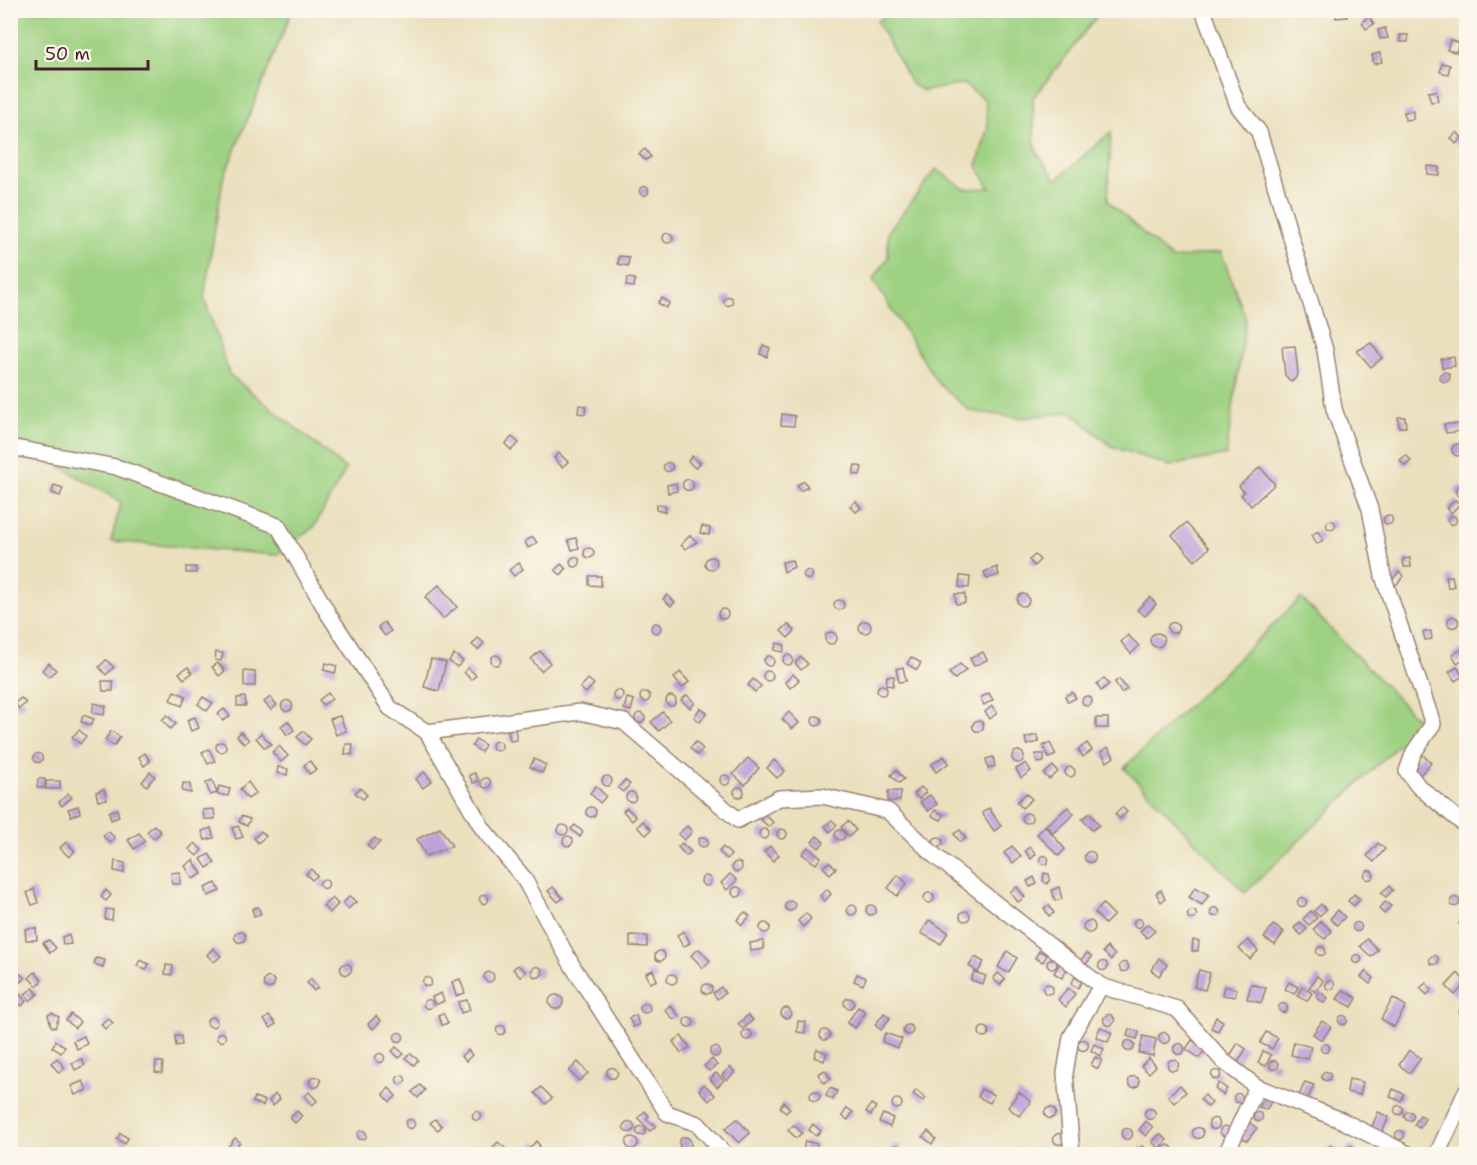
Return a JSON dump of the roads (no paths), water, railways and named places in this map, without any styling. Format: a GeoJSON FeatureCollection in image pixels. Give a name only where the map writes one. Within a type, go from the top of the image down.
{"type":"FeatureCollection","features":[{"type":"Feature","properties":{"kind":"street"},"geometry":{"type":"LineString","coordinates":[[1203,10],[1238,106],[1259,132],[1325,350],[1334,409],[1370,509],[1383,576],[1433,724],[1414,752],[1407,771],[1418,786],[1467,826]]}},
{"type":"Feature","properties":{"kind":"street"},"geometry":{"type":"LineString","coordinates":[[10,447],[116,467],[278,526],[329,615],[390,708],[427,732],[483,829],[523,877],[573,967],[667,1113],[698,1124],[725,1155]]}},
{"type":"Feature","properties":{"kind":"street"},"geometry":{"type":"LineString","coordinates":[[427,732],[580,712],[624,722],[738,820],[779,798],[822,796],[888,811],[935,856],[1101,986],[1177,1009],[1223,1061],[1257,1087],[1341,1120],[1408,1155]]}},
{"type":"Feature","properties":{"kind":"street"},"geometry":{"type":"LineString","coordinates":[[1072,1155],[1065,1073],[1071,1037],[1101,986]]}},
{"type":"Feature","properties":{"kind":"street"},"geometry":{"type":"LineString","coordinates":[[1226,1155],[1257,1087]]}},
{"type":"Feature","properties":{"kind":"street"},"geometry":{"type":"LineString","coordinates":[[1437,1155],[1467,1092]]}}]}
